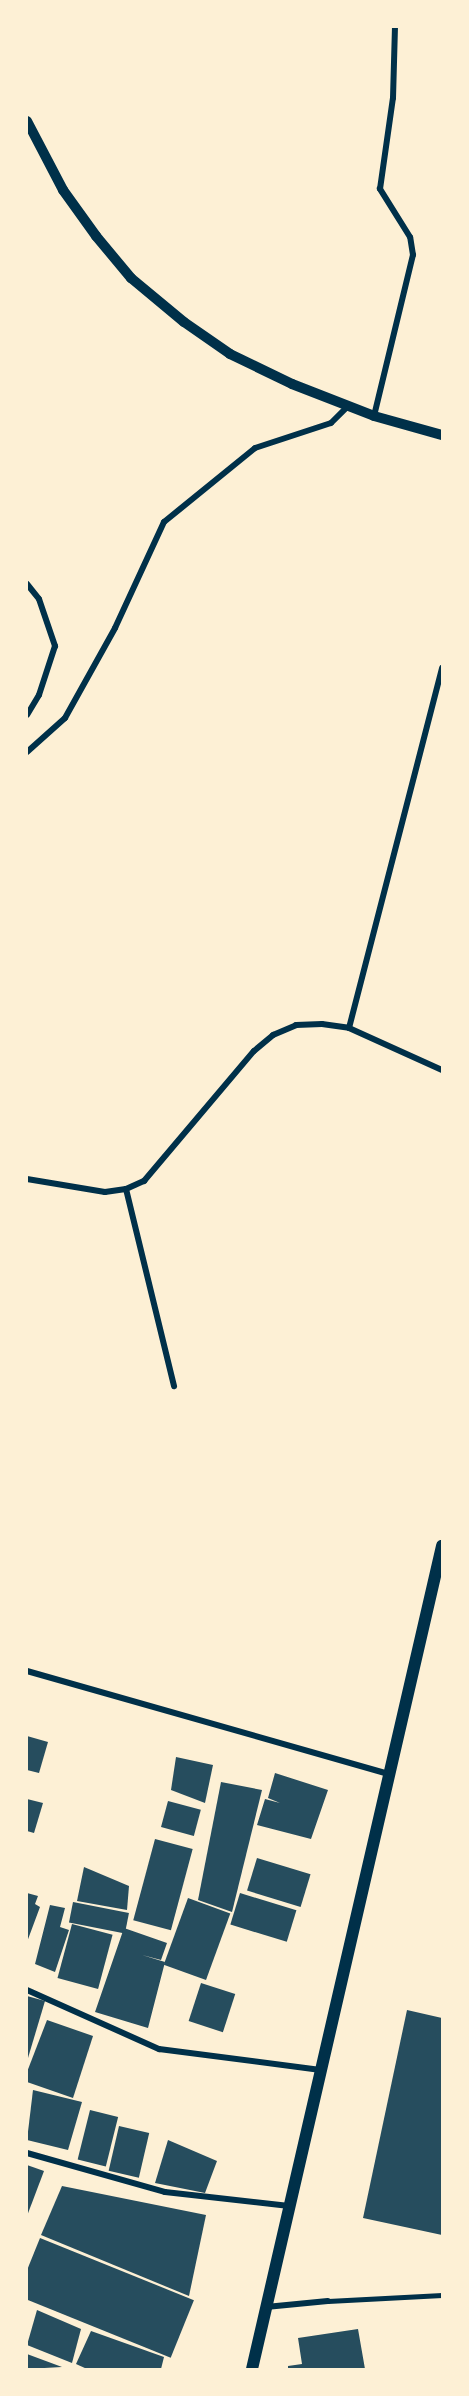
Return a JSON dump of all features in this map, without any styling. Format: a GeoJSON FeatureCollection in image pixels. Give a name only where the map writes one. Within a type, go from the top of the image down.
{"type":"FeatureCollection","features":[{"type":"Feature","properties":{"kind":"main road"},"geometry":{"type":"LineString","coordinates":[[252,2369],[442,1546]]}},
{"type":"Feature","properties":{"kind":"street"},"geometry":{"type":"LineString","coordinates":[[374,416],[413,255],[410,237],[380,189],[393,98],[395,27]]}},
{"type":"Feature","properties":{"kind":"street"},"geometry":{"type":"LineString","coordinates":[[27,121],[63,190],[131,278],[230,354],[374,416],[442,435]]}},
{"type":"Feature","properties":{"kind":"street"},"geometry":{"type":"LineString","coordinates":[[27,752],[65,718],[115,628],[164,522],[255,448],[331,423],[348,406]]}},
{"type":"Feature","properties":{"kind":"street"},"geometry":{"type":"LineString","coordinates":[[27,584],[39,599],[55,646],[39,695],[27,715]]}},
{"type":"Feature","properties":{"kind":"street"},"geometry":{"type":"LineString","coordinates":[[349,1028],[442,668]]}},
{"type":"Feature","properties":{"kind":"street"},"geometry":{"type":"LineString","coordinates":[[27,1179],[95,1191],[126,1189],[159,1167],[254,1051],[273,1035],[296,1025],[322,1024],[349,1028],[442,1070]]}},
{"type":"Feature","properties":{"kind":"street"},"geometry":{"type":"LineString","coordinates":[[126,1189],[174,1386]]}},
{"type":"Feature","properties":{"kind":"street"},"geometry":{"type":"LineString","coordinates":[[27,1671],[389,1774]]}},
{"type":"Feature","properties":{"kind":"street"},"geometry":{"type":"LineString","coordinates":[[27,1990],[159,2049],[321,2070]]}},
{"type":"Feature","properties":{"kind":"street"},"geometry":{"type":"LineString","coordinates":[[27,2153],[165,2192],[289,2206]]}},
{"type":"Feature","properties":{"kind":"street"},"geometry":{"type":"LineString","coordinates":[[266,2307],[328,2301]]}},
{"type":"Feature","properties":{"kind":"lane"},"geometry":{"type":"LineString","coordinates":[[328,2301],[442,2295]]}},
{"type":"Feature","properties":{"kind":"building"},"geometry":{"type":"Polygon","coordinates":[[[27,1736],[48,1742],[39,1773],[27,1770],[27,1736]]]}},
{"type":"Feature","properties":{"kind":"building"},"geometry":{"type":"Polygon","coordinates":[[[176,1757],[213,1765],[205,1803],[171,1790],[176,1757]]]}},
{"type":"Feature","properties":{"kind":"building"},"geometry":{"type":"Polygon","coordinates":[[[275,1773],[328,1790],[311,1839],[257,1825],[265,1799],[280,1803],[268,1798],[275,1773]]]}},
{"type":"Feature","properties":{"kind":"building"},"geometry":{"type":"Polygon","coordinates":[[[221,1782],[262,1790],[232,1912],[198,1900],[221,1782]]]}},
{"type":"Feature","properties":{"kind":"building"},"geometry":{"type":"Polygon","coordinates":[[[27,1799],[43,1803],[34,1833],[27,1831],[27,1799]]]}},
{"type":"Feature","properties":{"kind":"building"},"geometry":{"type":"Polygon","coordinates":[[[168,1801],[201,1810],[194,1836],[161,1827],[168,1801]]]}},
{"type":"Feature","properties":{"kind":"building"},"geometry":{"type":"Polygon","coordinates":[[[155,1839],[193,1849],[171,1930],[133,1920],[155,1839]]]}},
{"type":"Feature","properties":{"kind":"building"},"geometry":{"type":"Polygon","coordinates":[[[257,1858],[311,1874],[301,1907],[247,1891],[257,1858]]]}},
{"type":"Feature","properties":{"kind":"building"},"geometry":{"type":"Polygon","coordinates":[[[84,1867],[129,1886],[127,1910],[77,1901],[84,1867]]]}},
{"type":"Feature","properties":{"kind":"building"},"geometry":{"type":"Polygon","coordinates":[[[27,1893],[38,1896],[35,1904],[40,1907],[27,1942],[27,1893]]]}},
{"type":"Feature","properties":{"kind":"building"},"geometry":{"type":"Polygon","coordinates":[[[240,1893],[296,1910],[287,1942],[230,1925],[240,1893]]]}},
{"type":"Feature","properties":{"kind":"building"},"geometry":{"type":"Polygon","coordinates":[[[188,1898],[230,1913],[206,1980],[164,1965],[188,1898]]]}},
{"type":"Feature","properties":{"kind":"building"},"geometry":{"type":"Polygon","coordinates":[[[73,1902],[129,1913],[125,1933],[69,1923],[73,1902]]]}},
{"type":"Feature","properties":{"kind":"building"},"geometry":{"type":"Polygon","coordinates":[[[50,1905],[65,1908],[60,1927],[69,1930],[55,1972],[35,1964],[50,1905]]]}},
{"type":"Feature","properties":{"kind":"building"},"geometry":{"type":"Polygon","coordinates":[[[72,1924],[113,1935],[98,1989],[58,1978],[72,1924]]]}},
{"type":"Feature","properties":{"kind":"building"},"geometry":{"type":"Polygon","coordinates":[[[124,1928],[167,1943],[161,1960],[142,1955],[165,1962],[148,2028],[95,2012],[124,1928]]]}},
{"type":"Feature","properties":{"kind":"building"},"geometry":{"type":"Polygon","coordinates":[[[201,1983],[235,1994],[223,2032],[189,2021],[201,1983]]]}},
{"type":"Feature","properties":{"kind":"building"},"geometry":{"type":"Polygon","coordinates":[[[27,1996],[45,2001],[28,2058],[27,2058],[27,1996]]]}},
{"type":"Feature","properties":{"kind":"building"},"geometry":{"type":"Polygon","coordinates":[[[407,2010],[442,2018],[442,2235],[363,2218],[407,2010]]]}},
{"type":"Feature","properties":{"kind":"building"},"geometry":{"type":"Polygon","coordinates":[[[47,2020],[93,2036],[73,2098],[27,2082],[27,2072],[47,2020]]]}},
{"type":"Feature","properties":{"kind":"building"},"geometry":{"type":"Polygon","coordinates":[[[33,2090],[82,2102],[68,2150],[27,2140],[33,2090]]]}},
{"type":"Feature","properties":{"kind":"building"},"geometry":{"type":"Polygon","coordinates":[[[90,2110],[118,2117],[106,2167],[78,2159],[90,2110]]]}},
{"type":"Feature","properties":{"kind":"building"},"geometry":{"type":"Polygon","coordinates":[[[119,2126],[149,2133],[139,2178],[109,2171],[119,2126]]]}},
{"type":"Feature","properties":{"kind":"building"},"geometry":{"type":"Polygon","coordinates":[[[168,2140],[217,2161],[205,2193],[155,2183],[168,2140]]]}},
{"type":"Feature","properties":{"kind":"building"},"geometry":{"type":"Polygon","coordinates":[[[27,2165],[44,2171],[27,2216],[27,2165]]]}},
{"type":"Feature","properties":{"kind":"building"},"geometry":{"type":"Polygon","coordinates":[[[62,2186],[206,2215],[189,2296],[41,2235],[62,2186]]]}},
{"type":"Feature","properties":{"kind":"building"},"geometry":{"type":"Polygon","coordinates":[[[40,2238],[194,2300],[171,2358],[27,2300],[27,2270],[40,2238]]]}},
{"type":"Feature","properties":{"kind":"building"},"geometry":{"type":"Polygon","coordinates":[[[37,2310],[81,2329],[72,2363],[27,2345],[37,2310]]]}},
{"type":"Feature","properties":{"kind":"building"},"geometry":{"type":"Polygon","coordinates":[[[358,2329],[365,2369],[288,2369],[288,2366],[302,2364],[298,2338],[358,2329]]]}},
{"type":"Feature","properties":{"kind":"building"},"geometry":{"type":"Polygon","coordinates":[[[91,2331],[164,2357],[161,2369],[87,2369],[76,2364],[91,2331]]]}},
{"type":"Feature","properties":{"kind":"building"},"geometry":{"type":"Polygon","coordinates":[[[27,2354],[62,2367],[27,2369],[27,2354]]]}}]}
